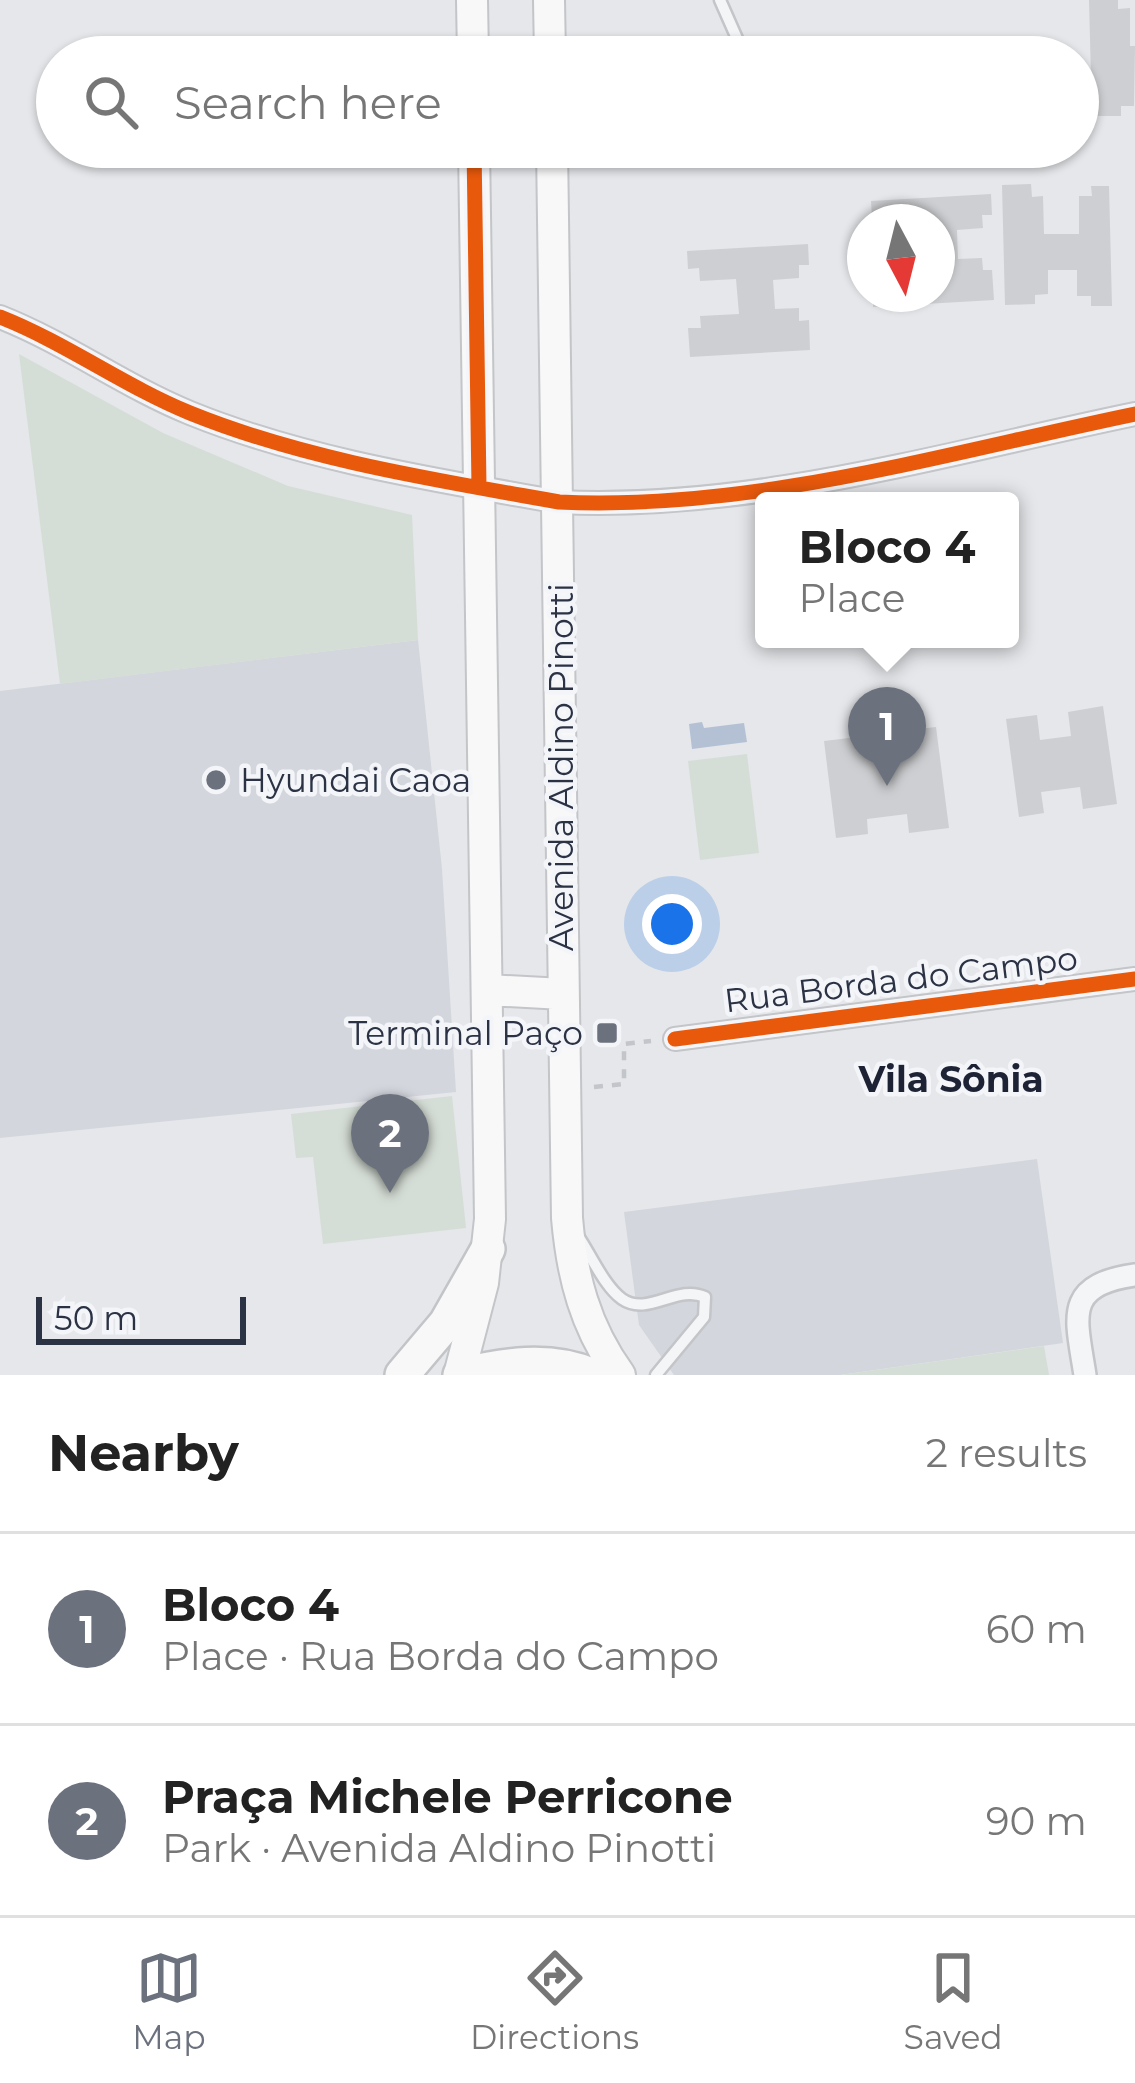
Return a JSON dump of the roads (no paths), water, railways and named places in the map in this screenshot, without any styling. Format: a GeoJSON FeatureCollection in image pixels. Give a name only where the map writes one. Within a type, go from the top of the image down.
{"type":"FeatureCollection","features":[{"type":"Feature","properties":{"kind":"main road"},"geometry":{"type":"LineString","coordinates":[[472,0],[472,36]]}},
{"type":"Feature","properties":{"kind":"main road"},"geometry":{"type":"LineString","coordinates":[[549,0],[550,36]]}},
{"type":"Feature","properties":{"kind":"main road"},"geometry":{"type":"LineString","coordinates":[[474,168],[488,1249],[460,1375],[540,1364],[591,1375]]}},
{"type":"Feature","properties":{"kind":"main road","name":"Avenida Aldino Pinotti"},"geometry":{"type":"LineString","coordinates":[[552,168],[567,1218],[579,1295],[598,1340],[620,1375]]}},
{"type":"Feature","properties":{"kind":"main road"},"geometry":{"type":"LineString","coordinates":[[488,990],[563,994]]}},
{"type":"Feature","properties":{"kind":"main road"},"geometry":{"type":"LineString","coordinates":[[402,1375],[446,1323],[488,1249]]}},
{"type":"Feature","properties":{"kind":"street"},"geometry":{"type":"LineString","coordinates":[[0,317],[190,413],[342,458],[559,502],[656,500],[768,489],[1135,414]]}},
{"type":"Feature","properties":{"kind":"street","name":"Rua Borda do Campo"},"geometry":{"type":"LineString","coordinates":[[675,1039],[1135,979]]}},
{"type":"Feature","properties":{"kind":"street"},"geometry":{"type":"LineString","coordinates":[[1085,1375],[1077,1320],[1087,1291],[1107,1280],[1135,1275]]}},
{"type":"Feature","properties":{"kind":"lane"},"geometry":{"type":"LineString","coordinates":[[720,0],[737,36]]}},
{"type":"Feature","properties":{"kind":"lane"},"geometry":{"type":"LineString","coordinates":[[567,1218],[622,1299],[637,1305],[682,1292],[705,1298],[704,1317],[656,1375]]}},
{"type":"Feature","properties":{"kind":"water"},"geometry":{"type":"Polygon","coordinates":[[[702,722],[704,728],[744,723],[747,742],[692,749],[689,724],[702,722]]]}},
{"type":"Feature","properties":{"kind":"place","name":"Hyundai Caoa"},"geometry":{"type":"Point","coordinates":[216,780]}},
{"type":"Feature","properties":{"kind":"place","name":"Bloco 4"},"geometry":{"type":"Point","coordinates":[887,786]}},
{"type":"Feature","properties":{"kind":"place","name":"Terminal Paço"},"geometry":{"type":"Point","coordinates":[607,1033]}},
{"type":"Feature","properties":{"kind":"place","name":"Praça Michele Perricone"},"geometry":{"type":"Point","coordinates":[390,1193]}},
{"type":"Feature","properties":{"kind":"district","name":"Vila Sônia"},"geometry":{"type":"Point","coordinates":[951,1079]}}]}
